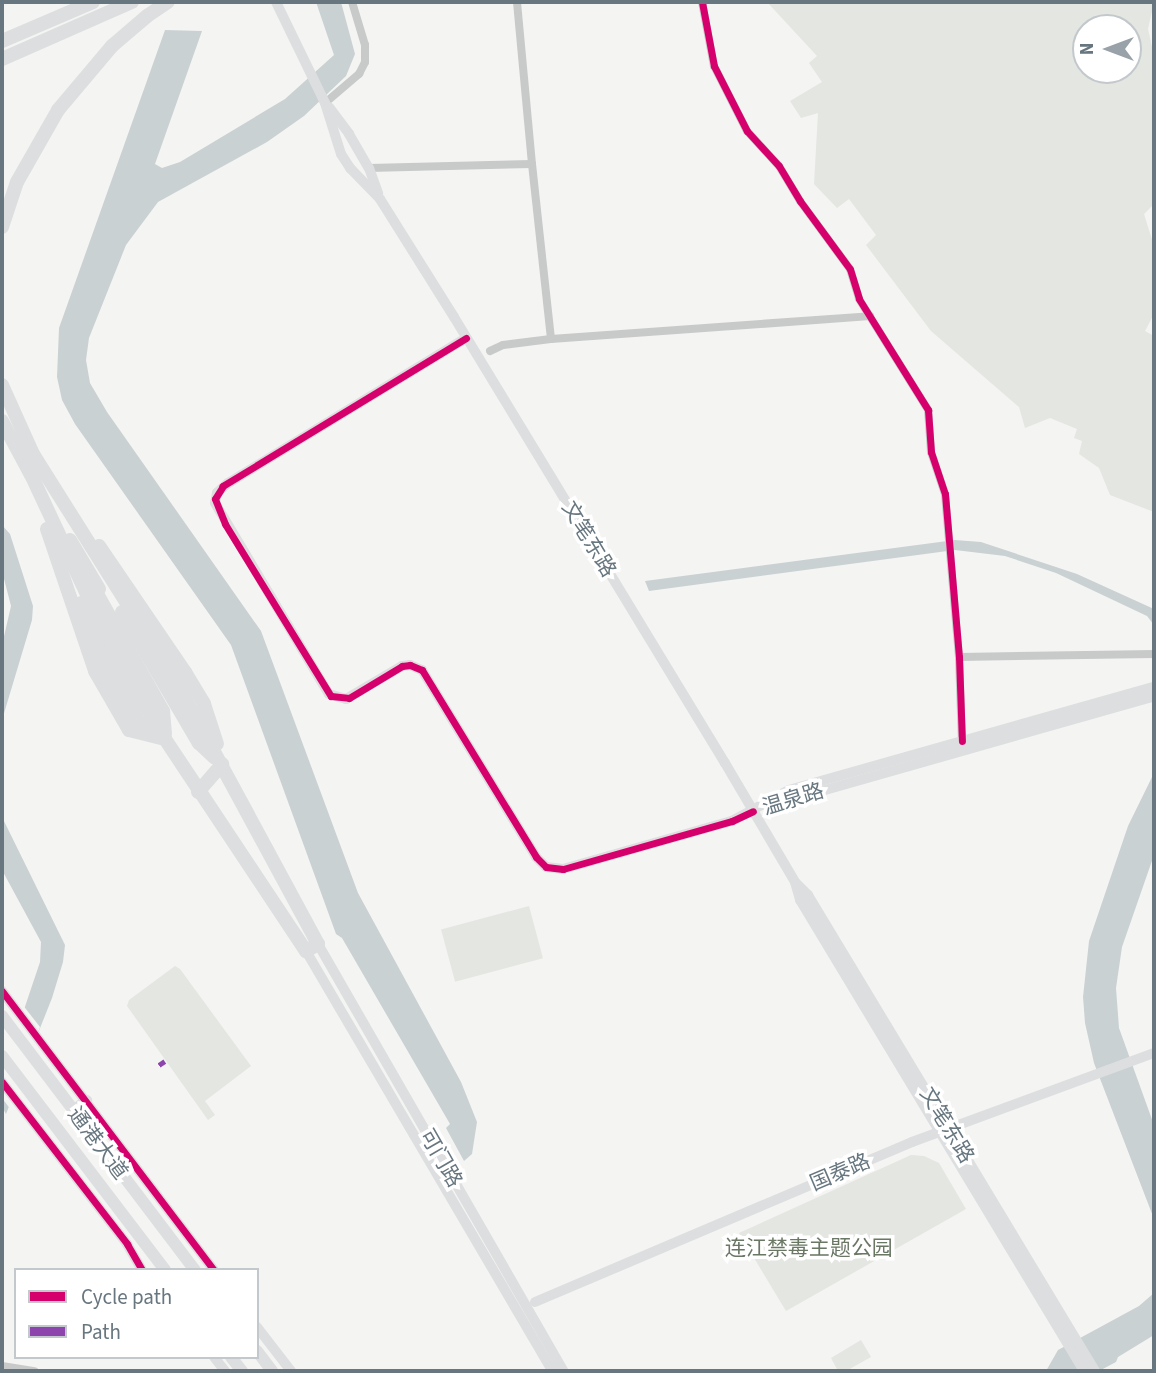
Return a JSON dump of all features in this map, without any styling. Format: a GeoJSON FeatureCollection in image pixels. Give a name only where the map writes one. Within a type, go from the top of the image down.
{"type":"FeatureCollection","features":[{"type":"Feature","properties":{"kind":"highway"},"geometry":{"type":"LineString","coordinates":[[2,41],[93,2]]}},
{"type":"Feature","properties":{"kind":"highway"},"geometry":{"type":"LineString","coordinates":[[2,59],[132,2]]}},
{"type":"Feature","properties":{"kind":"highway"},"geometry":{"type":"LineString","coordinates":[[3,223],[17,182],[58,110],[112,46],[146,16],[168,2]]}},
{"type":"Feature","properties":{"kind":"highway"},"geometry":{"type":"LineString","coordinates":[[2,385],[29,448]]}},
{"type":"Feature","properties":{"kind":"highway"},"geometry":{"type":"LineString","coordinates":[[2,404],[147,634],[222,764],[312,947]]}},
{"type":"Feature","properties":{"kind":"highway"},"geometry":{"type":"LineString","coordinates":[[2,421],[28,468],[110,644],[165,739],[198,792],[312,947]]}},
{"type":"Feature","properties":{"kind":"highway"},"geometry":{"type":"LineString","coordinates":[[2,429],[28,468],[94,656],[135,727],[165,739]]}},
{"type":"Feature","properties":{"kind":"highway"},"geometry":{"type":"LineString","coordinates":[[198,792],[222,764]]}},
{"type":"Feature","properties":{"kind":"main road","name":"文笔东路"},"geometry":{"type":"LineString","coordinates":[[278,4],[325,103],[341,155],[380,198]]}},
{"type":"Feature","properties":{"kind":"main road","name":"文笔东路"},"geometry":{"type":"LineString","coordinates":[[325,103],[349,134],[369,168],[380,198],[794,882],[808,895],[1071,1341],[1084,1371]]}},
{"type":"Feature","properties":{"kind":"main road"},"geometry":{"type":"LineString","coordinates":[[466,338],[223,486],[215,503],[232,536],[331,696],[349,698],[402,666],[415,666],[422,670],[536,857],[546,867],[563,869],[732,821],[753,811]]}},
{"type":"Feature","properties":{"kind":"main road","name":"温泉路"},"geometry":{"type":"LineString","coordinates":[[753,811],[789,790],[1154,687]]}},
{"type":"Feature","properties":{"kind":"main road","name":"温泉路"},"geometry":{"type":"LineString","coordinates":[[753,811],[1154,696]]}},
{"type":"Feature","properties":{"kind":"main road","name":"可门路"},"geometry":{"type":"LineString","coordinates":[[312,947],[324,977],[552,1371]]}},
{"type":"Feature","properties":{"kind":"main road","name":"可门路"},"geometry":{"type":"LineString","coordinates":[[312,947],[564,1371]]}},
{"type":"Feature","properties":{"kind":"main road"},"geometry":{"type":"LineString","coordinates":[[2,991],[212,1268]]}},
{"type":"Feature","properties":{"kind":"main road","name":"通港大道"},"geometry":{"type":"LineString","coordinates":[[2,1016],[193,1268]]}},
{"type":"Feature","properties":{"kind":"main road","name":"国泰路"},"geometry":{"type":"LineString","coordinates":[[536,1302],[944,1129],[1152,1054]]}},
{"type":"Feature","properties":{"kind":"main road","name":"通港大道"},"geometry":{"type":"LineString","coordinates":[[3,1058],[162,1268]]}},
{"type":"Feature","properties":{"kind":"main road"},"geometry":{"type":"LineString","coordinates":[[2,1082],[127,1244],[141,1268]]}},
{"type":"Feature","properties":{"kind":"main road"},"geometry":{"type":"LineString","coordinates":[[74,1111],[86,1101]]}},
{"type":"Feature","properties":{"kind":"main road"},"geometry":{"type":"LineString","coordinates":[[43,1135],[55,1126]]}},
{"type":"Feature","properties":{"kind":"main road"},"geometry":{"type":"LineString","coordinates":[[259,1330],[291,1371]]}},
{"type":"Feature","properties":{"kind":"main road","name":"文笔东路"},"geometry":{"type":"LineString","coordinates":[[1071,1341],[1095,1371]]}},
{"type":"Feature","properties":{"kind":"main road"},"geometry":{"type":"LineString","coordinates":[[259,1354],[272,1371]]}},
{"type":"Feature","properties":{"kind":"street"},"geometry":{"type":"LineString","coordinates":[[325,103],[359,74],[365,62],[365,45],[352,2]]}},
{"type":"Feature","properties":{"kind":"street"},"geometry":{"type":"LineString","coordinates":[[517,2],[551,339]]}},
{"type":"Feature","properties":{"kind":"street"},"geometry":{"type":"LineString","coordinates":[[702,2],[714,66],[747,131],[779,166],[800,201],[850,269],[859,299],[928,410],[931,452],[946,494],[959,657],[962,741]]}},
{"type":"Feature","properties":{"kind":"street"},"geometry":{"type":"LineString","coordinates":[[369,168],[532,164]]}},
{"type":"Feature","properties":{"kind":"street"},"geometry":{"type":"LineString","coordinates":[[491,351],[503,345],[551,339],[870,316]]}},
{"type":"Feature","properties":{"kind":"street"},"geometry":{"type":"LineString","coordinates":[[959,657],[1154,654]]}},
{"type":"Feature","properties":{"kind":"street"},"geometry":{"type":"LineString","coordinates":[[2,1366],[35,1371]]}},
{"type":"Feature","properties":{"kind":"green space"},"geometry":{"type":"Polygon","coordinates":[[[767,2],[1154,2],[1148,29],[1154,56],[1154,204],[1144,214],[1154,246],[1154,314],[1145,331],[1154,336],[1154,512],[1110,495],[1099,468],[1079,454],[1082,441],[1074,438],[1077,429],[1050,418],[1025,428],[1019,407],[931,331],[866,245],[876,235],[849,199],[837,208],[814,184],[818,113],[801,118],[790,101],[822,82],[809,63],[817,56],[767,2]]]}},
{"type":"Feature","properties":{"kind":"green space"},"geometry":{"type":"Polygon","coordinates":[[[529,906],[543,958],[455,982],[441,930],[529,906]]]}},
{"type":"Feature","properties":{"kind":"green space"},"geometry":{"type":"Polygon","coordinates":[[[175,966],[180,969],[251,1066],[205,1101],[215,1115],[208,1120],[127,1006],[129,1000],[175,966]]]}},
{"type":"Feature","properties":{"kind":"green space","name":"连江禁毒主题公园"},"geometry":{"type":"Polygon","coordinates":[[[911,1155],[924,1156],[939,1163],[966,1209],[786,1311],[739,1233],[911,1155]]]}},
{"type":"Feature","properties":{"kind":"green space"},"geometry":{"type":"Polygon","coordinates":[[[861,1340],[871,1357],[846,1371],[838,1371],[831,1358],[861,1340]]]}},
{"type":"Feature","properties":{"kind":"shaded area"},"geometry":{"type":"Polygon","coordinates":[[[316,2],[341,2],[355,54],[346,76],[304,116],[267,142],[158,202],[126,245],[89,338],[86,360],[90,383],[107,412],[261,631],[358,893],[461,1082],[477,1122],[472,1154],[464,1161],[446,1128],[450,1124],[342,938],[336,934],[231,645],[75,424],[62,400],[57,377],[59,328],[165,30],[202,31],[155,164],[162,168],[180,162],[285,99],[334,55],[316,2]]]}},
{"type":"Feature","properties":{"kind":"shaded area"},"geometry":{"type":"Polygon","coordinates":[[[2,525],[10,534],[33,606],[32,620],[2,720],[2,645],[11,606],[2,571],[2,525]]]}},
{"type":"Feature","properties":{"kind":"shaded area"},"geometry":{"type":"Polygon","coordinates":[[[955,540],[981,542],[1077,574],[1154,609],[1154,625],[1147,616],[1056,573],[1005,556],[955,550],[649,591],[645,581],[955,540]]]}},
{"type":"Feature","properties":{"kind":"shaded area"},"geometry":{"type":"Polygon","coordinates":[[[1154,773],[1154,855],[1122,947],[1116,988],[1119,1028],[1154,1125],[1154,1219],[1094,1063],[1085,1023],[1083,997],[1089,941],[1128,826],[1154,773]]]}},
{"type":"Feature","properties":{"kind":"shaded area"},"geometry":{"type":"Polygon","coordinates":[[[2,817],[65,945],[63,962],[52,998],[6,1114],[2,1107],[2,1075],[40,962],[41,942],[2,870],[2,817]]]}},
{"type":"Feature","properties":{"kind":"shaded area"},"geometry":{"type":"Polygon","coordinates":[[[1154,1293],[1154,1335],[1099,1371],[1046,1371],[1058,1350],[1139,1306],[1154,1293]]]}},
{"type":"Feature","properties":{"kind":"pier"},"geometry":{"type":"Polygon","coordinates":[[[22,1004],[40,1027],[11,1110],[2,1098],[2,1069],[22,1004]]]}},
{"type":"Feature","properties":{"kind":"marked path"},"geometry":{"type":"LineString","coordinates":[[159,1065],[165,1061]]}},
{"type":"Feature","properties":{"kind":"cycle path"},"geometry":{"type":"LineString","coordinates":[[702,2],[714,66],[747,131],[779,166],[800,201],[850,269],[859,299],[928,410],[931,452],[945,494],[959,657],[962,741]]}},
{"type":"Feature","properties":{"kind":"cycle path"},"geometry":{"type":"LineString","coordinates":[[466,338],[223,486],[215,499],[225,524],[331,696],[349,698],[402,666],[410,665],[422,670],[536,857],[546,867],[563,869],[732,821],[753,811]]}},
{"type":"Feature","properties":{"kind":"cycle path"},"geometry":{"type":"LineString","coordinates":[[2,991],[212,1268]]}},
{"type":"Feature","properties":{"kind":"cycle path"},"geometry":{"type":"LineString","coordinates":[[2,1082],[127,1244],[141,1268]]}}]}
